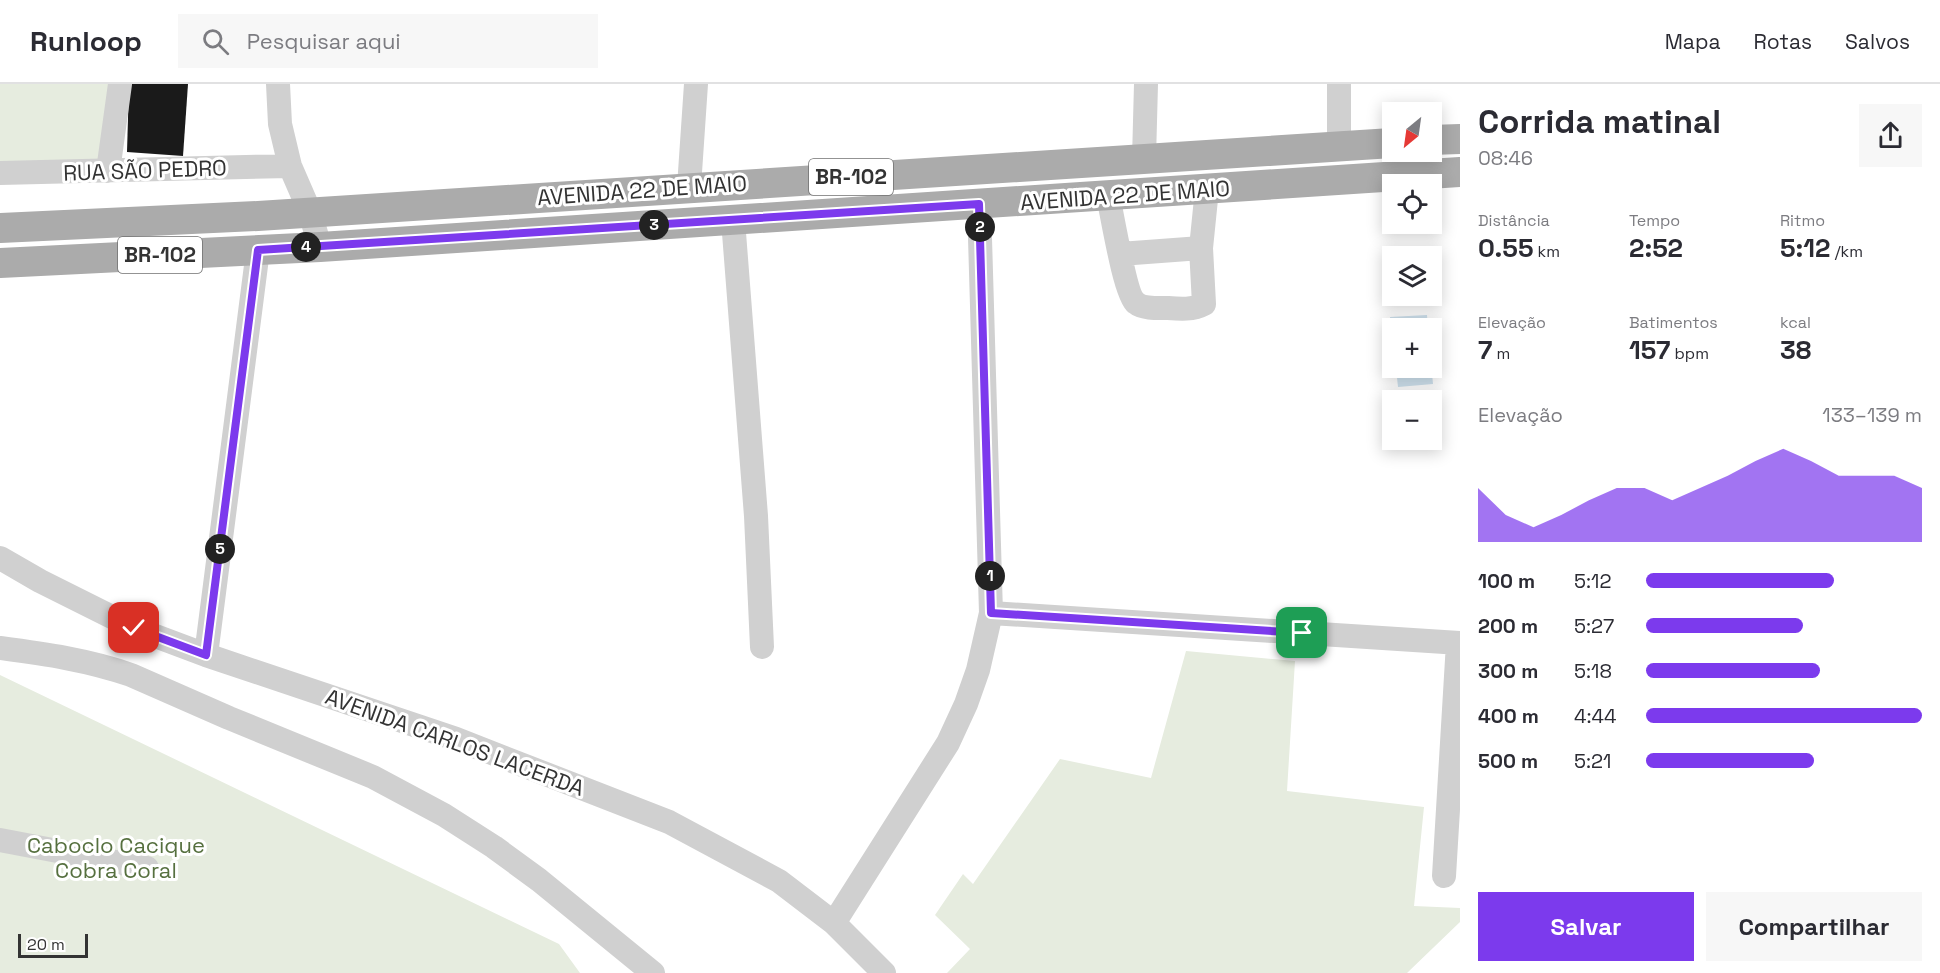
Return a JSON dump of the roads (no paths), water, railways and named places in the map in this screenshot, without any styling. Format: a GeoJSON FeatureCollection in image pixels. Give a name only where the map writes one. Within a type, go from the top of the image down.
{"type":"FeatureCollection","features":[{"type":"Feature","properties":{"kind":"main road"},"geometry":{"type":"LineString","coordinates":[[1442,140],[1460,139]]}},
{"type":"Feature","properties":{"kind":"main road","name":"AVENIDA 22 DE MAIO"},"geometry":{"type":"LineString","coordinates":[[0,228],[310,212],[1382,143]]}},
{"type":"Feature","properties":{"kind":"main road","name":"AVENIDA 22 DE MAIO"},"geometry":{"type":"LineString","coordinates":[[0,263],[320,247],[1460,172]]}},
{"type":"Feature","properties":{"kind":"street"},"geometry":{"type":"LineString","coordinates":[[108,171],[120,84]]}},
{"type":"Feature","properties":{"kind":"street"},"geometry":{"type":"LineString","coordinates":[[278,84],[280,124],[290,166],[310,212],[320,247]]}},
{"type":"Feature","properties":{"kind":"street"},"geometry":{"type":"LineString","coordinates":[[689,187],[696,84]]}},
{"type":"Feature","properties":{"kind":"street"},"geometry":{"type":"LineString","coordinates":[[1144,159],[1146,84]]}},
{"type":"Feature","properties":{"kind":"street"},"geometry":{"type":"LineString","coordinates":[[1339,146],[1340,84]]}},
{"type":"Feature","properties":{"kind":"street","name":"RUA SÃO PEDRO"},"geometry":{"type":"LineString","coordinates":[[0,173],[290,166]]}},
{"type":"Feature","properties":{"kind":"street"},"geometry":{"type":"LineString","coordinates":[[1108,196],[1127,286],[1136,304],[1146,307],[1179,309],[1204,304],[1201,248],[1207,189]]}},
{"type":"Feature","properties":{"kind":"street"},"geometry":{"type":"LineString","coordinates":[[834,923],[948,743],[966,704],[978,670],[991,613],[979,204]]}},
{"type":"Feature","properties":{"kind":"street"},"geometry":{"type":"LineString","coordinates":[[733,220],[756,516],[762,647]]}},
{"type":"Feature","properties":{"kind":"street"},"geometry":{"type":"LineString","coordinates":[[1120,254],[1201,248]]}},
{"type":"Feature","properties":{"kind":"street"},"geometry":{"type":"LineString","coordinates":[[206,655],[258,250]]}},
{"type":"Feature","properties":{"kind":"street","name":"AVENIDA CARLOS LACERDA"},"geometry":{"type":"LineString","coordinates":[[0,558],[40,581],[134,628],[206,655],[456,739],[669,822],[779,881],[834,923],[884,973]]}},
{"type":"Feature","properties":{"kind":"street"},"geometry":{"type":"LineString","coordinates":[[991,613],[1459,643],[1444,876]]}},
{"type":"Feature","properties":{"kind":"street"},"geometry":{"type":"LineString","coordinates":[[0,648],[101,664],[380,780],[444,815],[494,847],[539,880],[653,973]]}},
{"type":"Feature","properties":{"kind":"street"},"geometry":{"type":"LineString","coordinates":[[0,840],[147,868]]}},
{"type":"Feature","properties":{"kind":"water"},"geometry":{"type":"Polygon","coordinates":[[[1427,315],[1427,318],[1390,318],[1427,315]]]}},
{"type":"Feature","properties":{"kind":"water"},"geometry":{"type":"Polygon","coordinates":[[[1397,378],[1432,378],[1433,384],[1398,387],[1397,378]]]}},
{"type":"Feature","properties":{"kind":"park label","name":"Caboclo Cacique Cobra Coral"},"geometry":{"type":"Point","coordinates":[116,858]}}]}
